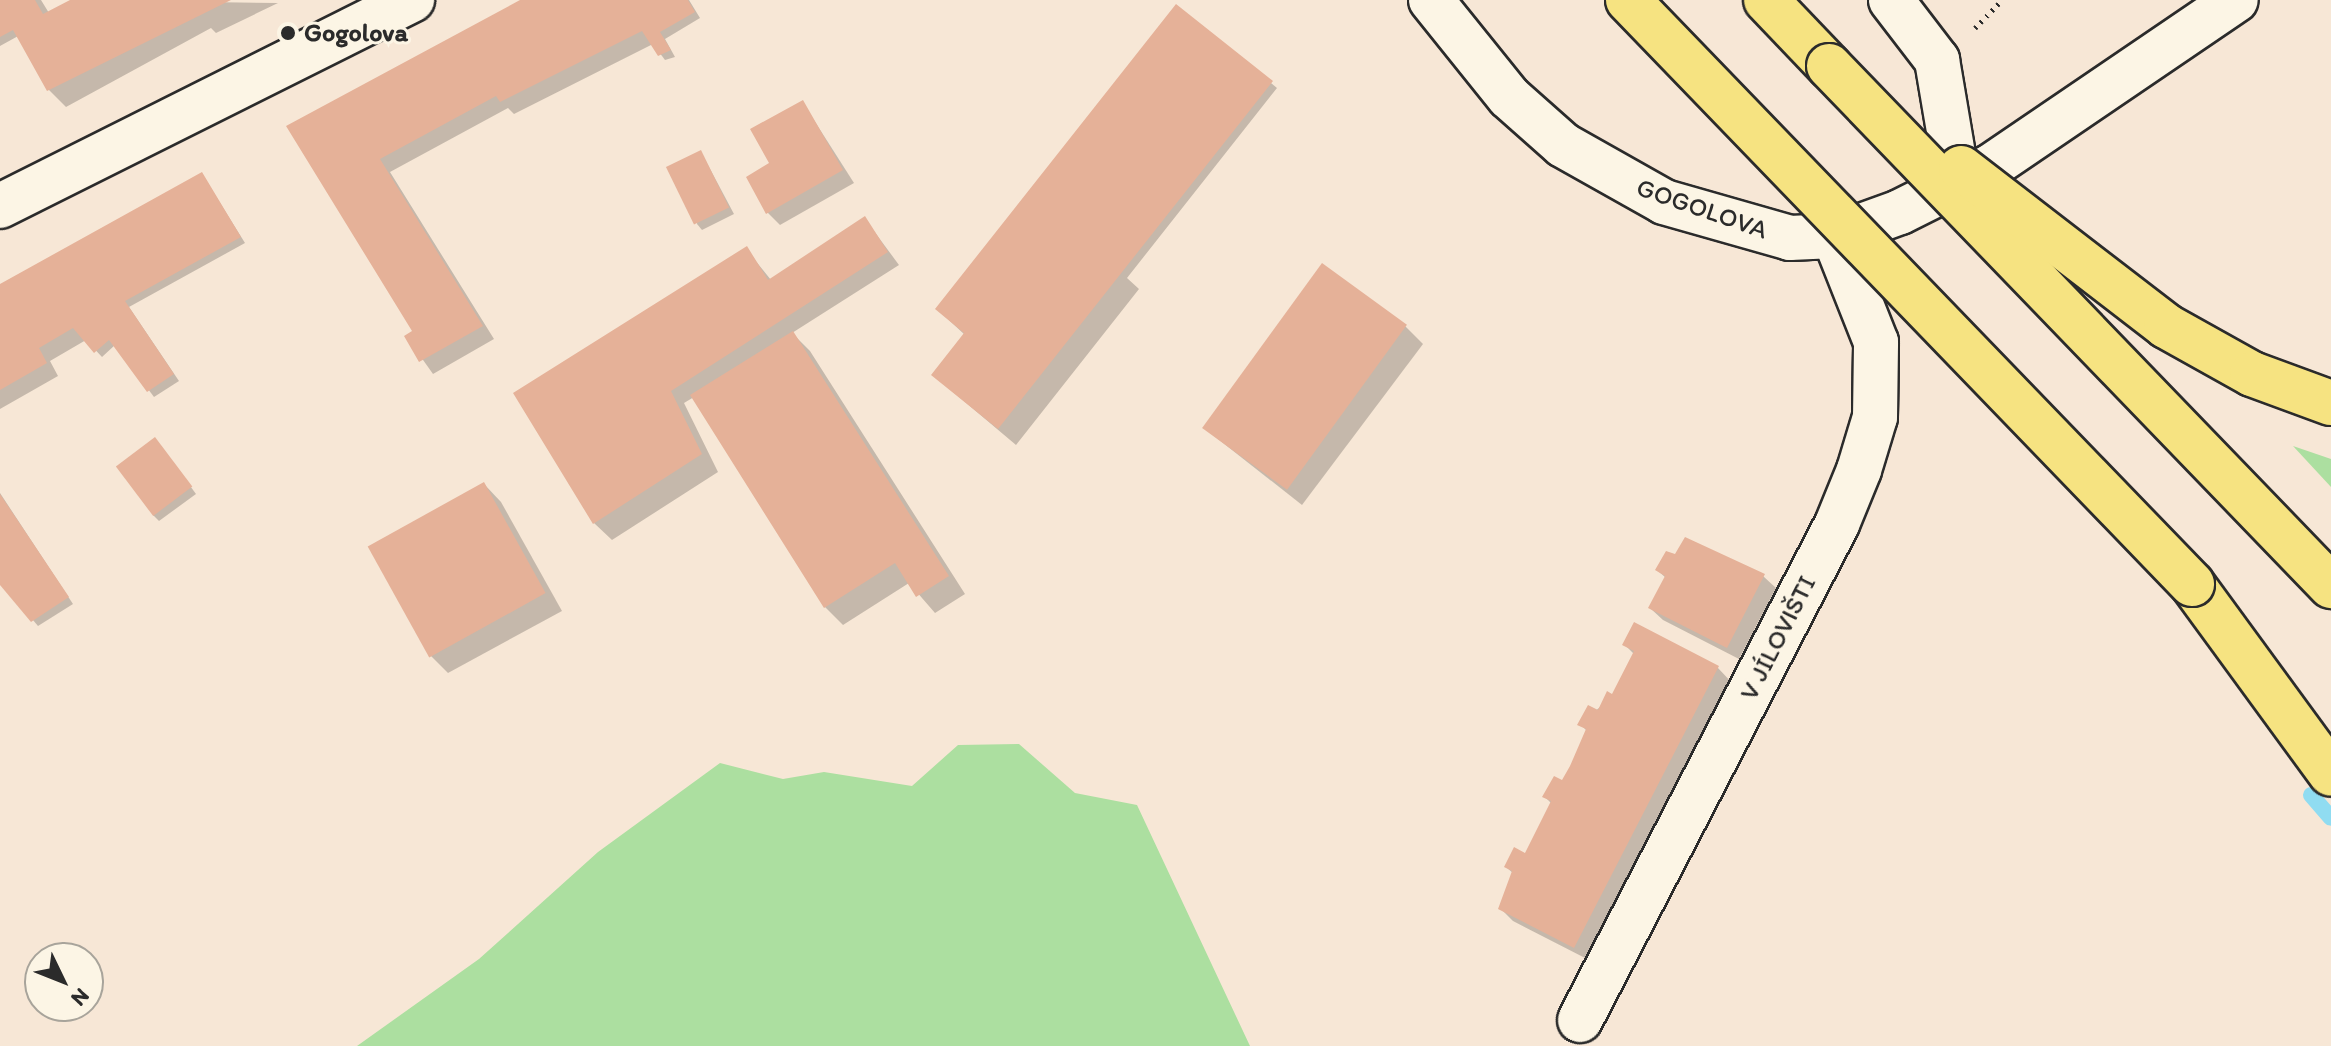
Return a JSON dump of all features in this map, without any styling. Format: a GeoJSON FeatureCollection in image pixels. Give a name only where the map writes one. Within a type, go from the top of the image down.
{"type":"FeatureCollection","features":[{"type":"Feature","properties":{"kind":"highway"},"geometry":{"type":"LineString","coordinates":[[1628,0],[2192,584],[2274,679],[2331,774]]}},
{"type":"Feature","properties":{"kind":"highway"},"geometry":{"type":"LineString","coordinates":[[1766,0],[2331,586]]}},
{"type":"Feature","properties":{"kind":"highway"},"geometry":{"type":"LineString","coordinates":[[1829,66],[2166,326],[2252,374],[2331,403]]}},
{"type":"Feature","properties":{"kind":"highway"},"geometry":{"type":"LineString","coordinates":[[2274,679],[2331,725]]}},
{"type":"Feature","properties":{"kind":"street"},"geometry":{"type":"LineString","coordinates":[[0,206],[412,0]]}},
{"type":"Feature","properties":{"kind":"street","name":"GOGOLOVA"},"geometry":{"type":"LineString","coordinates":[[1431,0],[1509,97],[1563,145],[1618,179],[1737,227],[1790,238],[1834,236],[1958,184],[2067,118],[2236,0]]}},
{"type":"Feature","properties":{"kind":"street"},"geometry":{"type":"LineString","coordinates":[[1891,0],[1937,60],[1958,184]]}},
{"type":"Feature","properties":{"kind":"street","name":"V JÍLOVIŠTI"},"geometry":{"type":"LineString","coordinates":[[1580,1020],[1837,524],[1859,470],[1875,417],[1876,342],[1834,236]]}},
{"type":"Feature","properties":{"kind":"green space"},"geometry":{"type":"Polygon","coordinates":[[[2293,446],[2331,459],[2331,487],[2293,446]]]}},
{"type":"Feature","properties":{"kind":"green space"},"geometry":{"type":"Polygon","coordinates":[[[1019,744],[1075,793],[1137,805],[1250,1046],[357,1046],[479,959],[598,852],[720,763],[783,779],[824,772],[912,786],[958,745],[1019,744]]]}},
{"type":"Feature","properties":{"kind":"building"},"geometry":{"type":"Polygon","coordinates":[[[0,0],[35,0],[43,14],[70,0],[231,0],[47,91],[13,30],[0,37],[0,0]]]}},
{"type":"Feature","properties":{"kind":"building"},"geometry":{"type":"Polygon","coordinates":[[[520,0],[688,0],[695,12],[660,32],[671,50],[658,56],[642,31],[500,102],[496,96],[380,159],[483,326],[419,362],[404,336],[412,331],[286,126],[520,0]]]}},
{"type":"Feature","properties":{"kind":"building"},"geometry":{"type":"Polygon","coordinates":[[[1176,4],[1273,81],[998,429],[931,375],[964,333],[935,309],[1176,4]]]}},
{"type":"Feature","properties":{"kind":"building"},"geometry":{"type":"Polygon","coordinates":[[[803,100],[843,170],[766,214],[746,177],[769,163],[750,129],[803,100]]]}},
{"type":"Feature","properties":{"kind":"building"},"geometry":{"type":"Polygon","coordinates":[[[701,150],[729,208],[694,225],[666,167],[701,150]]]}},
{"type":"Feature","properties":{"kind":"building"},"geometry":{"type":"Polygon","coordinates":[[[202,172],[241,237],[125,301],[174,374],[147,392],[109,340],[94,353],[73,328],[39,348],[47,363],[0,390],[0,284],[202,172]]]}},
{"type":"Feature","properties":{"kind":"building"},"geometry":{"type":"Polygon","coordinates":[[[865,216],[888,252],[671,391],[702,454],[593,524],[513,393],[747,246],[768,280],[865,216]]]}},
{"type":"Feature","properties":{"kind":"building"},"geometry":{"type":"Polygon","coordinates":[[[1322,263],[1407,325],[1287,490],[1202,428],[1322,263]]]}},
{"type":"Feature","properties":{"kind":"building"},"geometry":{"type":"Polygon","coordinates":[[[793,331],[949,576],[916,597],[895,563],[824,608],[690,395],[793,331]]]}},
{"type":"Feature","properties":{"kind":"building"},"geometry":{"type":"Polygon","coordinates":[[[155,437],[192,487],[153,516],[116,466],[155,437]]]}},
{"type":"Feature","properties":{"kind":"building"},"geometry":{"type":"Polygon","coordinates":[[[484,482],[546,593],[429,658],[368,546],[484,482]]]}},
{"type":"Feature","properties":{"kind":"building"},"geometry":{"type":"Polygon","coordinates":[[[0,494],[69,597],[31,622],[0,585],[0,494]]]}},
{"type":"Feature","properties":{"kind":"building"},"geometry":{"type":"Polygon","coordinates":[[[1685,537],[1765,574],[1727,648],[1648,608],[1665,576],[1655,570],[1666,551],[1675,554],[1685,537]]]}},
{"type":"Feature","properties":{"kind":"building"},"geometry":{"type":"Polygon","coordinates":[[[1634,622],[1719,666],[1574,948],[1498,909],[1512,871],[1504,867],[1514,847],[1525,853],[1551,801],[1542,797],[1554,776],[1562,780],[1586,729],[1577,725],[1588,705],[1598,710],[1607,691],[1612,694],[1634,651],[1622,645],[1634,622]]]}},
{"type":"Feature","properties":{"kind":"waterway"},"geometry":{"type":"LineString","coordinates":[[2311,795],[2331,818]]}},
{"type":"Feature","properties":{"kind":"place","name":"Gogolova"},"geometry":{"type":"Point","coordinates":[288,33]}}]}
